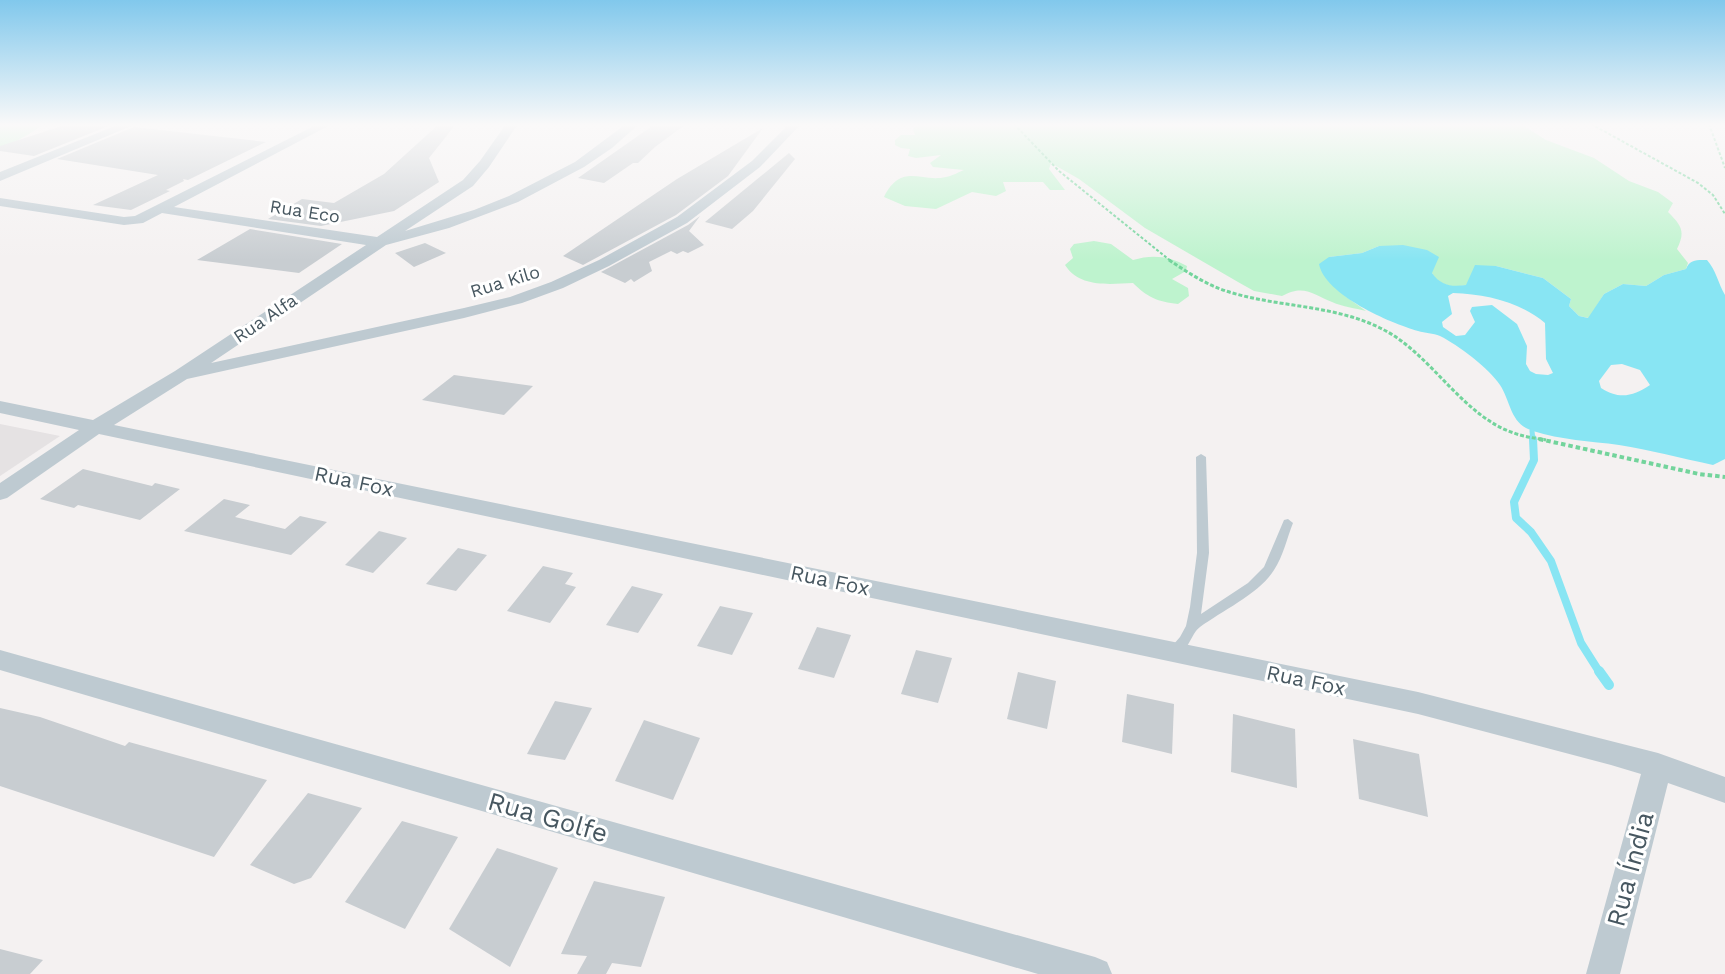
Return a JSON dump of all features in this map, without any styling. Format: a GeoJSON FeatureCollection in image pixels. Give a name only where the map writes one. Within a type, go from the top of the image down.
{"type":"FeatureCollection","features":[{"type":"Feature","properties":{"kind":"street"},"geometry":{"type":"LineString","coordinates":[[0,177],[19,169]]}},
{"type":"Feature","properties":{"kind":"street"},"geometry":{"type":"LineString","coordinates":[[0,202],[124,221],[138,220],[238,169]]}},
{"type":"Feature","properties":{"kind":"street","name":"Rua Alfa"},"geometry":{"type":"LineString","coordinates":[[0,493],[96,427],[181,375],[468,183],[481,169]]}},
{"type":"Feature","properties":{"kind":"street"},"geometry":{"type":"LineString","coordinates":[[378,242],[413,235],[502,203],[569,169]]}},
{"type":"Feature","properties":{"kind":"street","name":"Rua Kilo"},"geometry":{"type":"LineString","coordinates":[[181,375],[516,300],[557,285],[604,263],[682,220],[749,169]]}},
{"type":"Feature","properties":{"kind":"street","name":"Rua Eco"},"geometry":{"type":"LineString","coordinates":[[161,209],[378,242]]}},
{"type":"Feature","properties":{"kind":"street","name":"Rua Fox"},"geometry":{"type":"LineString","coordinates":[[0,407],[1418,704],[1546,734],[1658,765],[1725,790]]}},
{"type":"Feature","properties":{"kind":"street","name":"Rua Golfe"},"geometry":{"type":"LineString","coordinates":[[0,660],[1095,974]]}},
{"type":"Feature","properties":{"kind":"street","name":"Rua Índia"},"geometry":{"type":"LineString","coordinates":[[1603,974],[1658,765]]}},
{"type":"Feature","properties":{"kind":"lane"},"geometry":{"type":"LineString","coordinates":[[1173,652],[1185,639],[1192,626],[1203,553],[1201,457]]}},
{"type":"Feature","properties":{"kind":"lane"},"geometry":{"type":"LineString","coordinates":[[1192,626],[1252,586],[1269,568],[1288,523]]}},
{"type":"Feature","properties":{"kind":"path"},"geometry":{"type":"LineString","coordinates":[[1058,169],[1155,250],[1188,273],[1228,291],[1272,303],[1349,317],[1386,331],[1418,356],[1493,424],[1513,433],[1699,474],[1725,477]]}},
{"type":"Feature","properties":{"kind":"path"},"geometry":{"type":"LineString","coordinates":[[1673,169],[1698,183],[1713,195],[1725,214]]}},
{"type":"Feature","properties":{"kind":"shaded area"},"geometry":{"type":"Polygon","coordinates":[[[0,424],[60,436],[0,476],[0,424]]]}},
{"type":"Feature","properties":{"kind":"green space"},"geometry":{"type":"Polygon","coordinates":[[[958,169],[1049,169],[1065,190],[1050,190],[1043,182],[1003,182],[1006,191],[996,196],[972,192],[936,209],[905,206],[884,197],[891,186],[905,177],[937,178],[964,170],[958,169]]]}},
{"type":"Feature","properties":{"kind":"green space"},"geometry":{"type":"Polygon","coordinates":[[[1062,169],[1611,169],[1629,181],[1658,192],[1673,203],[1668,212],[1679,225],[1682,233],[1677,249],[1688,263],[1686,269],[1664,275],[1646,286],[1623,284],[1604,294],[1589,318],[1579,316],[1569,306],[1571,299],[1543,278],[1496,266],[1467,285],[1453,287],[1438,282],[1432,273],[1379,246],[1362,253],[1329,257],[1345,296],[1366,311],[1336,304],[1308,292],[1296,291],[1282,296],[1254,291],[1145,228],[1079,179],[1062,169]]]}},
{"type":"Feature","properties":{"kind":"green space"},"geometry":{"type":"Polygon","coordinates":[[[1094,241],[1111,244],[1133,260],[1161,257],[1187,266],[1186,271],[1172,279],[1188,288],[1189,296],[1178,304],[1171,303],[1153,298],[1133,283],[1096,283],[1079,278],[1065,265],[1073,258],[1070,249],[1074,244],[1094,241]]]}},
{"type":"Feature","properties":{"kind":"water"},"geometry":{"type":"Polygon","coordinates":[[[1403,245],[1427,250],[1439,257],[1432,273],[1439,281],[1451,286],[1466,285],[1475,265],[1496,266],[1543,278],[1571,299],[1569,306],[1579,316],[1588,318],[1604,294],[1623,284],[1646,286],[1664,275],[1686,269],[1692,262],[1707,260],[1725,295],[1725,459],[1713,465],[1631,447],[1554,436],[1525,428],[1515,418],[1495,378],[1473,358],[1440,336],[1406,327],[1360,306],[1333,286],[1319,264],[1329,257],[1362,253],[1379,246],[1403,245]],[[1453,293],[1448,296],[1452,314],[1442,322],[1443,327],[1456,336],[1465,335],[1475,322],[1470,311],[1472,307],[1492,305],[1517,324],[1527,346],[1526,364],[1530,371],[1536,374],[1553,373],[1546,359],[1545,323],[1525,310],[1502,300],[1453,293]],[[1622,364],[1611,365],[1599,381],[1601,388],[1614,394],[1626,395],[1638,392],[1650,385],[1640,370],[1622,364]]]}},
{"type":"Feature","properties":{"kind":"building"},"geometry":{"type":"Polygon","coordinates":[[[123,169],[210,169],[188,180],[183,179],[184,181],[166,190],[170,191],[131,210],[93,205],[158,175],[123,169]]]}},
{"type":"Feature","properties":{"kind":"building"},"geometry":{"type":"Polygon","coordinates":[[[389,169],[434,169],[439,182],[394,211],[321,226],[268,219],[302,199],[334,203],[389,169]]]}},
{"type":"Feature","properties":{"kind":"building"},"geometry":{"type":"Polygon","coordinates":[[[590,169],[624,169],[604,183],[578,178],[590,169]]]}},
{"type":"Feature","properties":{"kind":"building"},"geometry":{"type":"Polygon","coordinates":[[[693,169],[733,169],[728,176],[676,215],[583,265],[563,256],[693,169]]]}},
{"type":"Feature","properties":{"kind":"building"},"geometry":{"type":"Polygon","coordinates":[[[769,169],[787,169],[753,211],[732,229],[705,222],[769,169]]]}},
{"type":"Feature","properties":{"kind":"building"},"geometry":{"type":"Polygon","coordinates":[[[700,216],[689,231],[704,245],[688,253],[683,251],[677,254],[671,251],[649,262],[652,271],[634,282],[631,279],[625,283],[601,272],[688,225],[700,216]]]}},
{"type":"Feature","properties":{"kind":"building"},"geometry":{"type":"Polygon","coordinates":[[[250,229],[342,244],[299,273],[197,260],[250,229]]]}},
{"type":"Feature","properties":{"kind":"building"},"geometry":{"type":"Polygon","coordinates":[[[425,243],[446,253],[414,267],[395,253],[425,243]]]}},
{"type":"Feature","properties":{"kind":"building"},"geometry":{"type":"Polygon","coordinates":[[[454,375],[533,386],[504,415],[422,400],[454,375]]]}},
{"type":"Feature","properties":{"kind":"building"},"geometry":{"type":"Polygon","coordinates":[[[83,469],[152,486],[155,483],[180,489],[140,520],[78,505],[74,508],[40,499],[83,469]]]}},
{"type":"Feature","properties":{"kind":"building"},"geometry":{"type":"Polygon","coordinates":[[[224,499],[250,505],[235,517],[285,529],[300,516],[327,522],[291,555],[184,531],[224,499]]]}},
{"type":"Feature","properties":{"kind":"building"},"geometry":{"type":"Polygon","coordinates":[[[379,531],[407,538],[373,573],[345,565],[379,531]]]}},
{"type":"Feature","properties":{"kind":"building"},"geometry":{"type":"Polygon","coordinates":[[[458,548],[487,555],[456,591],[426,584],[458,548]]]}},
{"type":"Feature","properties":{"kind":"building"},"geometry":{"type":"Polygon","coordinates":[[[543,566],[573,573],[565,584],[576,587],[550,623],[507,611],[543,566]]]}},
{"type":"Feature","properties":{"kind":"building"},"geometry":{"type":"Polygon","coordinates":[[[632,586],[663,594],[638,633],[606,625],[632,586]]]}},
{"type":"Feature","properties":{"kind":"building"},"geometry":{"type":"Polygon","coordinates":[[[720,606],[753,613],[732,655],[697,646],[720,606]]]}},
{"type":"Feature","properties":{"kind":"building"},"geometry":{"type":"Polygon","coordinates":[[[817,627],[851,635],[834,678],[798,669],[817,627]]]}},
{"type":"Feature","properties":{"kind":"building"},"geometry":{"type":"Polygon","coordinates":[[[916,650],[952,658],[938,703],[901,694],[916,650]]]}},
{"type":"Feature","properties":{"kind":"building"},"geometry":{"type":"Polygon","coordinates":[[[1018,672],[1056,681],[1047,729],[1007,719],[1018,672]]]}},
{"type":"Feature","properties":{"kind":"building"},"geometry":{"type":"Polygon","coordinates":[[[1127,694],[1174,704],[1172,754],[1122,742],[1127,694]]]}},
{"type":"Feature","properties":{"kind":"building"},"geometry":{"type":"Polygon","coordinates":[[[555,701],[592,708],[565,760],[527,754],[555,701]]]}},
{"type":"Feature","properties":{"kind":"building"},"geometry":{"type":"Polygon","coordinates":[[[0,708],[40,717],[125,746],[129,742],[267,780],[214,857],[0,786],[0,708]]]}},
{"type":"Feature","properties":{"kind":"building"},"geometry":{"type":"Polygon","coordinates":[[[1233,714],[1295,729],[1297,788],[1231,772],[1233,714]]]}},
{"type":"Feature","properties":{"kind":"building"},"geometry":{"type":"Polygon","coordinates":[[[644,720],[700,738],[673,800],[615,781],[644,720]]]}},
{"type":"Feature","properties":{"kind":"building"},"geometry":{"type":"Polygon","coordinates":[[[1353,739],[1419,754],[1428,817],[1359,799],[1353,739]]]}},
{"type":"Feature","properties":{"kind":"building"},"geometry":{"type":"Polygon","coordinates":[[[308,793],[362,808],[311,878],[294,884],[250,865],[308,793]]]}},
{"type":"Feature","properties":{"kind":"building"},"geometry":{"type":"Polygon","coordinates":[[[402,821],[458,837],[405,929],[345,902],[402,821]]]}},
{"type":"Feature","properties":{"kind":"building"},"geometry":{"type":"Polygon","coordinates":[[[497,848],[558,868],[510,967],[449,929],[497,848]]]}},
{"type":"Feature","properties":{"kind":"building"},"geometry":{"type":"Polygon","coordinates":[[[594,881],[665,897],[641,967],[612,963],[606,974],[577,974],[587,956],[561,954],[594,881]]]}},
{"type":"Feature","properties":{"kind":"building"},"geometry":{"type":"Polygon","coordinates":[[[0,949],[43,960],[30,974],[0,974],[0,949]]]}},
{"type":"Feature","properties":{"kind":"waterway"},"geometry":{"type":"LineString","coordinates":[[1532,431],[1533,440]]}},
{"type":"Feature","properties":{"kind":"waterway"},"geometry":{"type":"LineString","coordinates":[[1533,439],[1534,460],[1514,502],[1516,518],[1531,532],[1551,561],[1581,643],[1600,673]]}},
{"type":"Feature","properties":{"kind":"waterway"},"geometry":{"type":"LineString","coordinates":[[1599,671],[1609,685]]}}]}
